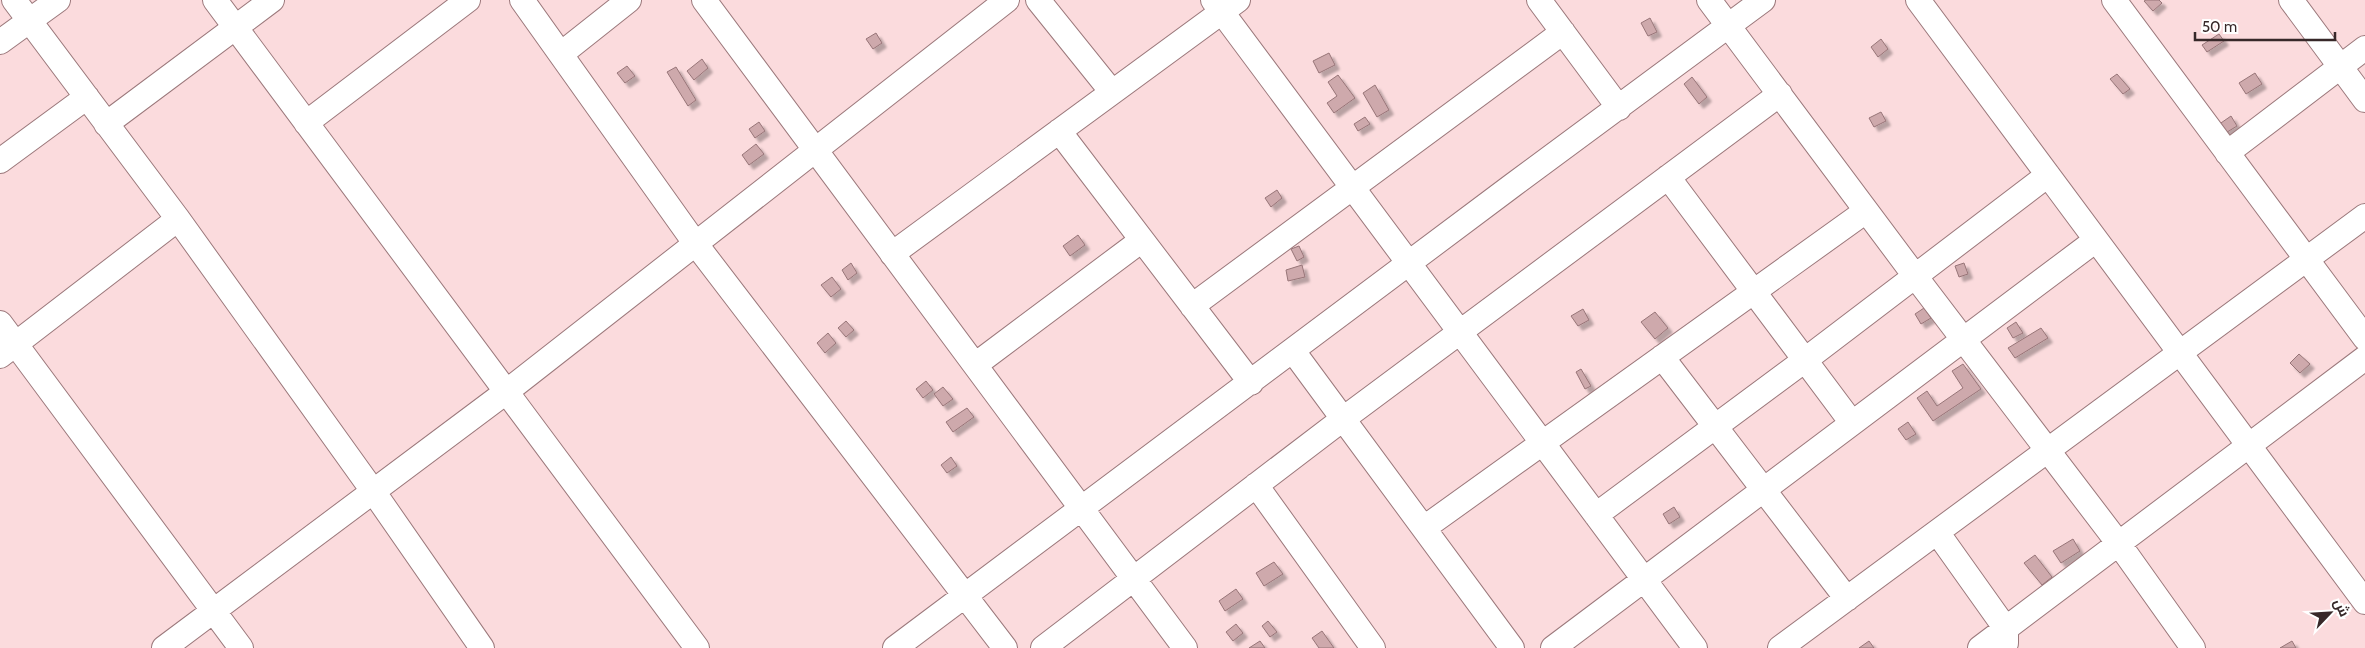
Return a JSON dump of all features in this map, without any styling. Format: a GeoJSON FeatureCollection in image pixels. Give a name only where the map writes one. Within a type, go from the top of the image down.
{"type":"FeatureCollection","features":[{"type":"Feature","properties":{"kind":"street"},"geometry":{"type":"LineString","coordinates":[[14,0],[178,219],[373,491],[482,648]]}},
{"type":"Feature","properties":{"kind":"street"},"geometry":{"type":"LineString","coordinates":[[0,42],[58,0]]}},
{"type":"Feature","properties":{"kind":"street"},"geometry":{"type":"LineString","coordinates":[[215,0],[697,648]]}},
{"type":"Feature","properties":{"kind":"street"},"geometry":{"type":"LineString","coordinates":[[106,124],[272,0]]}},
{"type":"Feature","properties":{"kind":"street"},"geometry":{"type":"LineString","coordinates":[[306,123],[468,0]]}},
{"type":"Feature","properties":{"kind":"street"},"geometry":{"type":"LineString","coordinates":[[522,0],[696,243],[1005,648]]}},
{"type":"Feature","properties":{"kind":"street"},"geometry":{"type":"LineString","coordinates":[[561,54],[629,0]]}},
{"type":"Feature","properties":{"kind":"street"},"geometry":{"type":"LineString","coordinates":[[704,0],[1185,648]]}},
{"type":"Feature","properties":{"kind":"street"},"geometry":{"type":"LineString","coordinates":[[164,648],[506,392],[1007,0]]}},
{"type":"Feature","properties":{"kind":"street"},"geometry":{"type":"LineString","coordinates":[[1038,0],[1112,92]]}},
{"type":"Feature","properties":{"kind":"street"},"geometry":{"type":"LineString","coordinates":[[1539,0],[1619,108]]}},
{"type":"Feature","properties":{"kind":"street"},"geometry":{"type":"LineString","coordinates":[[1710,0],[1866,211],[2119,544],[2193,648]]}},
{"type":"Feature","properties":{"kind":"street"},"geometry":{"type":"LineString","coordinates":[[895,648],[1251,383],[1513,184],[1619,108],[1763,0]]}},
{"type":"Feature","properties":{"kind":"street"},"geometry":{"type":"LineString","coordinates":[[1918,0],[2365,602]]}},
{"type":"Feature","properties":{"kind":"street"},"geometry":{"type":"LineString","coordinates":[[2114,0],[2365,338]]}},
{"type":"Feature","properties":{"kind":"street"},"geometry":{"type":"LineString","coordinates":[[2290,0],[2365,100]]}},
{"type":"Feature","properties":{"kind":"street"},"geometry":{"type":"LineString","coordinates":[[892,254],[1112,92],[1224,4],[1353,188],[1695,648]]}},
{"type":"Feature","properties":{"kind":"street"},"geometry":{"type":"LineString","coordinates":[[1192,306],[1563,32]]}},
{"type":"Feature","properties":{"kind":"street"},"geometry":{"type":"LineString","coordinates":[[2227,153],[2365,48]]}},
{"type":"Feature","properties":{"kind":"street"},"geometry":{"type":"LineString","coordinates":[[1043,648],[1460,331],[1780,94]]}},
{"type":"Feature","properties":{"kind":"street"},"geometry":{"type":"LineString","coordinates":[[0,161],[86,97]]}},
{"type":"Feature","properties":{"kind":"street"},"geometry":{"type":"LineString","coordinates":[[1058,132],[1251,383]]}},
{"type":"Feature","properties":{"kind":"street"},"geometry":{"type":"LineString","coordinates":[[1596,515],[1806,360],[2048,175]]}},
{"type":"Feature","properties":{"kind":"street"},"geometry":{"type":"LineString","coordinates":[[1668,178],[1754,290],[1852,424]]}},
{"type":"Feature","properties":{"kind":"street"},"geometry":{"type":"LineString","coordinates":[[1424,528],[1866,211]]}},
{"type":"Feature","properties":{"kind":"street"},"geometry":{"type":"LineString","coordinates":[[1780,648],[2365,216]]}},
{"type":"Feature","properties":{"kind":"street"},"geometry":{"type":"LineString","coordinates":[[8,350],[178,219]]}},
{"type":"Feature","properties":{"kind":"street"},"geometry":{"type":"LineString","coordinates":[[976,365],[1142,240]]}},
{"type":"Feature","properties":{"kind":"street"},"geometry":{"type":"LineString","coordinates":[[1553,648],[2096,240]]}},
{"type":"Feature","properties":{"kind":"street"},"geometry":{"type":"LineString","coordinates":[[0,323],[8,350],[241,648]]}},
{"type":"Feature","properties":{"kind":"street"},"geometry":{"type":"LineString","coordinates":[[1293,351],[1512,648]]}},
{"type":"Feature","properties":{"kind":"street"},"geometry":{"type":"LineString","coordinates":[[1662,357],[1847,599]]}},
{"type":"Feature","properties":{"kind":"street"},"geometry":{"type":"LineString","coordinates":[[1980,648],[2006,638],[2119,544],[2247,445],[2365,358]]}},
{"type":"Feature","properties":{"kind":"street"},"geometry":{"type":"LineString","coordinates":[[1256,485],[1373,648]]}},
{"type":"Feature","properties":{"kind":"street"},"geometry":{"type":"LineString","coordinates":[[1937,532],[2006,638]]}},
{"type":"Feature","properties":{"kind":"building"},"geometry":{"type":"Polygon","coordinates":[[[2159,0],[2162,3],[2153,11],[2144,1],[2159,0]]]}},
{"type":"Feature","properties":{"kind":"building"},"geometry":{"type":"Polygon","coordinates":[[[1650,18],[1657,32],[1648,36],[1641,23],[1650,18]]]}},
{"type":"Feature","properties":{"kind":"building"},"geometry":{"type":"Polygon","coordinates":[[[876,33],[882,43],[873,49],[866,39],[876,33]]]}},
{"type":"Feature","properties":{"kind":"building"},"geometry":{"type":"Polygon","coordinates":[[[2219,34],[2224,41],[2207,52],[2202,45],[2219,34]]]}},
{"type":"Feature","properties":{"kind":"building"},"geometry":{"type":"Polygon","coordinates":[[[1881,39],[1888,49],[1878,57],[1871,47],[1881,39]]]}},
{"type":"Feature","properties":{"kind":"building"},"geometry":{"type":"Polygon","coordinates":[[[1329,53],[1335,65],[1319,73],[1313,61],[1329,53]]]}},
{"type":"Feature","properties":{"kind":"building"},"geometry":{"type":"Polygon","coordinates":[[[702,59],[708,68],[694,80],[687,71],[702,59]]]}},
{"type":"Feature","properties":{"kind":"building"},"geometry":{"type":"Polygon","coordinates":[[[627,66],[635,76],[625,83],[617,73],[627,66]]]}},
{"type":"Feature","properties":{"kind":"building"},"geometry":{"type":"Polygon","coordinates":[[[676,67],[696,100],[688,106],[667,72],[676,67]]]}},
{"type":"Feature","properties":{"kind":"building"},"geometry":{"type":"Polygon","coordinates":[[[2255,73],[2262,84],[2246,94],[2239,83],[2255,73]]]}},
{"type":"Feature","properties":{"kind":"building"},"geometry":{"type":"Polygon","coordinates":[[[2117,74],[2130,89],[2123,94],[2110,79],[2117,74]]]}},
{"type":"Feature","properties":{"kind":"building"},"geometry":{"type":"Polygon","coordinates":[[[1338,75],[1355,98],[1334,113],[1327,103],[1337,96],[1328,82],[1338,75]]]}},
{"type":"Feature","properties":{"kind":"building"},"geometry":{"type":"Polygon","coordinates":[[[1692,77],[1707,97],[1699,104],[1684,84],[1692,77]]]}},
{"type":"Feature","properties":{"kind":"building"},"geometry":{"type":"Polygon","coordinates":[[[1375,85],[1389,110],[1377,117],[1363,93],[1375,85]]]}},
{"type":"Feature","properties":{"kind":"building"},"geometry":{"type":"Polygon","coordinates":[[[1881,112],[1886,121],[1874,127],[1869,118],[1881,112]]]}},
{"type":"Feature","properties":{"kind":"building"},"geometry":{"type":"Polygon","coordinates":[[[2231,116],[2237,126],[2224,134],[2218,125],[2231,116]]]}},
{"type":"Feature","properties":{"kind":"building"},"geometry":{"type":"Polygon","coordinates":[[[1365,117],[1370,124],[1358,131],[1354,124],[1365,117]]]}},
{"type":"Feature","properties":{"kind":"building"},"geometry":{"type":"Polygon","coordinates":[[[759,122],[765,131],[755,138],[749,129],[759,122]]]}},
{"type":"Feature","properties":{"kind":"building"},"geometry":{"type":"Polygon","coordinates":[[[756,144],[764,154],[749,165],[742,155],[756,144]]]}},
{"type":"Feature","properties":{"kind":"building"},"geometry":{"type":"Polygon","coordinates":[[[1277,190],[1282,198],[1271,207],[1265,198],[1277,190]]]}},
{"type":"Feature","properties":{"kind":"building"},"geometry":{"type":"Polygon","coordinates":[[[1078,235],[1085,245],[1070,256],[1063,246],[1078,235]]]}},
{"type":"Feature","properties":{"kind":"building"},"geometry":{"type":"Polygon","coordinates":[[[1299,246],[1304,257],[1297,261],[1291,249],[1299,246]]]}},
{"type":"Feature","properties":{"kind":"building"},"geometry":{"type":"Polygon","coordinates":[[[851,263],[857,273],[848,280],[842,270],[851,263]]]}},
{"type":"Feature","properties":{"kind":"building"},"geometry":{"type":"Polygon","coordinates":[[[1964,263],[1968,274],[1959,277],[1955,266],[1964,263]]]}},
{"type":"Feature","properties":{"kind":"building"},"geometry":{"type":"Polygon","coordinates":[[[1302,265],[1305,277],[1288,281],[1286,270],[1302,265]]]}},
{"type":"Feature","properties":{"kind":"building"},"geometry":{"type":"Polygon","coordinates":[[[832,277],[841,289],[831,297],[821,285],[832,277]]]}},
{"type":"Feature","properties":{"kind":"building"},"geometry":{"type":"Polygon","coordinates":[[[1924,308],[1931,318],[1921,324],[1915,314],[1924,308]]]}},
{"type":"Feature","properties":{"kind":"building"},"geometry":{"type":"Polygon","coordinates":[[[1583,309],[1589,320],[1578,326],[1571,316],[1583,309]]]}},
{"type":"Feature","properties":{"kind":"building"},"geometry":{"type":"Polygon","coordinates":[[[1655,312],[1668,328],[1655,339],[1641,322],[1655,312]]]}},
{"type":"Feature","properties":{"kind":"building"},"geometry":{"type":"Polygon","coordinates":[[[846,321],[854,330],[846,337],[838,328],[846,321]]]}},
{"type":"Feature","properties":{"kind":"building"},"geometry":{"type":"Polygon","coordinates":[[[2016,322],[2023,333],[2013,338],[2007,328],[2016,322]]]}},
{"type":"Feature","properties":{"kind":"building"},"geometry":{"type":"Polygon","coordinates":[[[2041,328],[2048,338],[2015,358],[2008,348],[2041,328]]]}},
{"type":"Feature","properties":{"kind":"building"},"geometry":{"type":"Polygon","coordinates":[[[828,333],[836,343],[825,353],[817,343],[828,333]]]}},
{"type":"Feature","properties":{"kind":"building"},"geometry":{"type":"Polygon","coordinates":[[[2299,354],[2310,364],[2300,373],[2290,363],[2299,354]]]}},
{"type":"Feature","properties":{"kind":"building"},"geometry":{"type":"Polygon","coordinates":[[[1963,364],[1981,389],[1933,421],[1917,398],[1927,391],[1937,406],[1963,388],[1952,371],[1963,364]]]}},
{"type":"Feature","properties":{"kind":"building"},"geometry":{"type":"Polygon","coordinates":[[[1581,369],[1591,386],[1585,389],[1576,372],[1581,369]]]}},
{"type":"Feature","properties":{"kind":"building"},"geometry":{"type":"Polygon","coordinates":[[[926,381],[933,390],[923,398],[916,389],[926,381]]]}},
{"type":"Feature","properties":{"kind":"building"},"geometry":{"type":"Polygon","coordinates":[[[943,387],[953,399],[943,406],[934,394],[943,387]]]}},
{"type":"Feature","properties":{"kind":"building"},"geometry":{"type":"Polygon","coordinates":[[[967,408],[974,417],[953,432],[946,422],[967,408]]]}},
{"type":"Feature","properties":{"kind":"building"},"geometry":{"type":"Polygon","coordinates":[[[1908,422],[1916,434],[1906,440],[1898,429],[1908,422]]]}},
{"type":"Feature","properties":{"kind":"building"},"geometry":{"type":"Polygon","coordinates":[[[951,457],[957,466],[947,473],[941,465],[951,457]]]}},
{"type":"Feature","properties":{"kind":"building"},"geometry":{"type":"Polygon","coordinates":[[[1674,507],[1680,517],[1669,524],[1663,514],[1674,507]]]}},
{"type":"Feature","properties":{"kind":"building"},"geometry":{"type":"Polygon","coordinates":[[[2073,539],[2080,551],[2061,563],[2053,551],[2073,539]]]}},
{"type":"Feature","properties":{"kind":"building"},"geometry":{"type":"Polygon","coordinates":[[[2035,555],[2052,577],[2042,585],[2024,563],[2035,555]]]}},
{"type":"Feature","properties":{"kind":"building"},"geometry":{"type":"Polygon","coordinates":[[[1274,562],[1283,574],[1264,586],[1256,573],[1274,562]]]}},
{"type":"Feature","properties":{"kind":"building"},"geometry":{"type":"Polygon","coordinates":[[[1236,589],[1243,599],[1225,611],[1219,601],[1236,589]]]}},
{"type":"Feature","properties":{"kind":"building"},"geometry":{"type":"Polygon","coordinates":[[[1268,621],[1277,632],[1270,637],[1262,626],[1268,621]]]}},
{"type":"Feature","properties":{"kind":"building"},"geometry":{"type":"Polygon","coordinates":[[[1236,624],[1243,633],[1233,641],[1226,632],[1236,624]]]}},
{"type":"Feature","properties":{"kind":"building"},"geometry":{"type":"Polygon","coordinates":[[[1322,631],[1334,648],[1319,648],[1312,638],[1322,631]]]}},
{"type":"Feature","properties":{"kind":"building"},"geometry":{"type":"Polygon","coordinates":[[[1260,641],[1265,648],[1249,648],[1260,641]]]}},
{"type":"Feature","properties":{"kind":"building"},"geometry":{"type":"Polygon","coordinates":[[[1869,641],[1874,648],[1859,648],[1869,641]]]}},
{"type":"Feature","properties":{"kind":"building"},"geometry":{"type":"Polygon","coordinates":[[[2292,641],[2296,648],[2280,648],[2292,641]]]}}]}
